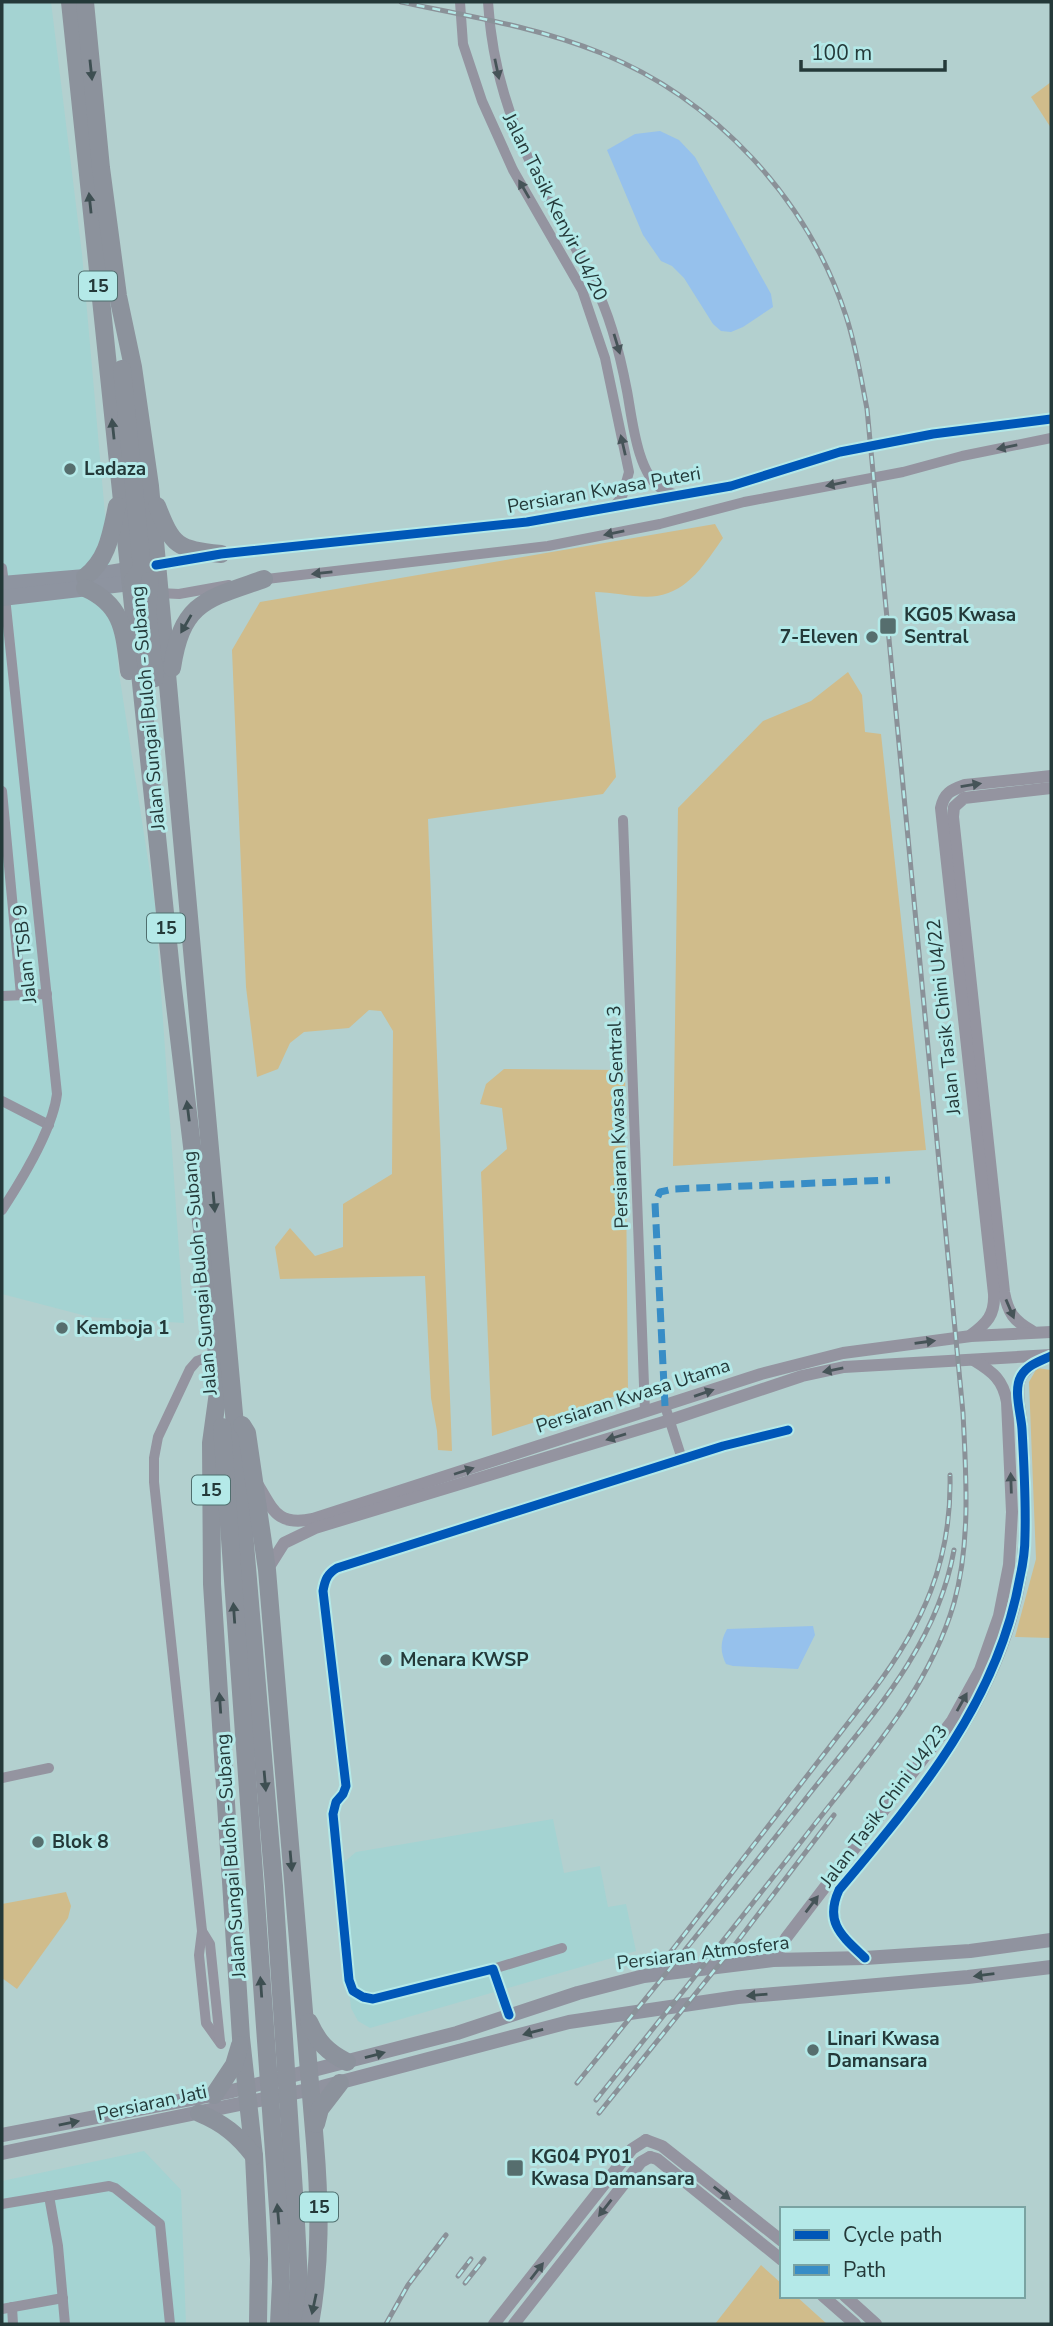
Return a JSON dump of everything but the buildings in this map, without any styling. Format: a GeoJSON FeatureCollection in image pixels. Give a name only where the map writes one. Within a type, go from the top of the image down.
{"type":"FeatureCollection","features":[{"type":"Feature","properties":{"kind":"highway","name":"Jalan Sungai Buloh - Subang"},"geometry":{"type":"LineString","coordinates":[[70,2],[120,491],[140,571]]}},
{"type":"Feature","properties":{"kind":"highway","name":"Jalan Sungai Buloh - Subang"},"geometry":{"type":"LineString","coordinates":[[85,2],[101,168],[118,296],[134,367],[149,486],[140,571],[153,790],[172,981],[231,1467],[274,1886],[299,2281],[295,2324]]}},
{"type":"Feature","properties":{"kind":"highway"},"geometry":{"type":"LineString","coordinates":[[118,296],[140,571],[150,577],[154,591],[147,609],[187,1051],[183,1065]]}},
{"type":"Feature","properties":{"kind":"highway"},"geometry":{"type":"LineString","coordinates":[[149,486],[167,532],[175,542],[189,550],[220,554]]}},
{"type":"Feature","properties":{"kind":"highway"},"geometry":{"type":"LineString","coordinates":[[120,491],[110,541],[100,562],[85,583],[114,609],[122,627],[144,776],[153,790]]}},
{"type":"Feature","properties":{"kind":"highway"},"geometry":{"type":"LineString","coordinates":[[168,698],[176,647],[186,621],[197,607],[210,598],[264,579]]}},
{"type":"Feature","properties":{"kind":"highway","name":"Jalan Sungai Buloh - Subang"},"geometry":{"type":"LineString","coordinates":[[154,591],[168,698],[234,1414],[231,1467],[279,2222],[279,2324]]}},
{"type":"Feature","properties":{"kind":"highway","name":"Jalan Sungai Buloh - Subang"},"geometry":{"type":"LineString","coordinates":[[219,1385],[211,1443],[212,1584],[240,2016],[254,2156],[259,2259],[258,2324]]}},
{"type":"Feature","properties":{"kind":"highway","name":"Jalan Sungai Buloh - Subang"},"geometry":{"type":"LineString","coordinates":[[234,1414],[247,1433],[267,1570],[315,2136],[320,2201],[317,2290],[310,2324]]}},
{"type":"Feature","properties":{"kind":"highway"},"geometry":{"type":"LineString","coordinates":[[303,2005],[320,2044],[331,2054],[347,2062]]}},
{"type":"Feature","properties":{"kind":"highway"},"geometry":{"type":"LineString","coordinates":[[240,2016],[259,2043],[269,2047],[281,2049],[292,2044],[305,2032]]}},
{"type":"Feature","properties":{"kind":"highway","name":"Jalan Sungai Buloh - Subang"},"geometry":{"type":"LineString","coordinates":[[214,2095],[234,2065],[242,2038]]}},
{"type":"Feature","properties":{"kind":"highway"},"geometry":{"type":"LineString","coordinates":[[200,2113],[221,2122],[235,2133],[254,2156],[267,2138],[282,2129],[296,2129],[315,2136],[320,2109],[340,2083]]}},
{"type":"Feature","properties":{"kind":"main road"},"geometry":{"type":"LineString","coordinates":[[3,586],[85,583],[140,571],[154,591]]}},
{"type":"Feature","properties":{"kind":"main road","name":"Persiaran Atmosfera"},"geometry":{"type":"LineString","coordinates":[[248,2095],[309,2080],[347,2062],[457,2033],[578,1993],[644,1976],[774,1960],[865,1958],[970,1951],[1051,1940]]}},
{"type":"Feature","properties":{"kind":"main road","name":"Persiaran Atmosfera"},"geometry":{"type":"LineString","coordinates":[[309,2080],[340,2083],[569,2022],[738,1997],[1051,1967]]}},
{"type":"Feature","properties":{"kind":"main road","name":"Persiaran Jati"},"geometry":{"type":"LineString","coordinates":[[2,2135],[214,2095],[248,2095]]}},
{"type":"Feature","properties":{"kind":"main road","name":"Persiaran Jati"},"geometry":{"type":"LineString","coordinates":[[2,2153],[200,2113],[248,2095]]}},
{"type":"Feature","properties":{"kind":"street","name":"Jalan Tasik Kenyir U4/20"},"geometry":{"type":"LineString","coordinates":[[460,2],[463,44],[482,102],[513,170],[582,290],[605,358],[629,472],[622,497],[612,507]]}},
{"type":"Feature","properties":{"kind":"street","name":"Jalan Tasik Kenyir U4/20"},"geometry":{"type":"LineString","coordinates":[[488,2],[490,36],[500,84],[519,138],[607,313],[619,351],[640,454],[653,481],[661,488],[680,496]]}},
{"type":"Feature","properties":{"kind":"street","name":"Persiaran Kwasa Puteri"},"geometry":{"type":"LineString","coordinates":[[140,571],[220,554],[514,524],[732,486],[840,452],[933,434],[1051,419]]}},
{"type":"Feature","properties":{"kind":"street","name":"Persiaran Kwasa Puteri"},"geometry":{"type":"LineString","coordinates":[[154,591],[179,594],[264,579],[548,546],[660,524],[744,502],[903,472],[962,456],[1051,438]]}},
{"type":"Feature","properties":{"kind":"street","name":"Jalan TSB 9"},"geometry":{"type":"LineString","coordinates":[[2,1210],[49,1125],[58,1094],[3,586]]}},
{"type":"Feature","properties":{"kind":"street"},"geometry":{"type":"LineString","coordinates":[[1051,776],[965,785],[951,789],[944,797],[954,807],[964,798],[1051,788]]}},
{"type":"Feature","properties":{"kind":"street"},"geometry":{"type":"LineString","coordinates":[[2,791],[21,995]]}},
{"type":"Feature","properties":{"kind":"street","name":"Jalan Tasik Chini U4/22"},"geometry":{"type":"LineString","coordinates":[[944,797],[942,820],[994,1294],[991,1317],[971,1336]]}},
{"type":"Feature","properties":{"kind":"street","name":"Jalan Tasik Chini U4/22"},"geometry":{"type":"LineString","coordinates":[[954,807],[1004,1292],[1009,1314],[1017,1323],[1033,1332]]}},
{"type":"Feature","properties":{"kind":"street","name":"Persiaran Kwasa Sentral 3"},"geometry":{"type":"LineString","coordinates":[[623,820],[645,1412]]}},
{"type":"Feature","properties":{"kind":"street"},"geometry":{"type":"LineString","coordinates":[[2,996],[47,994]]}},
{"type":"Feature","properties":{"kind":"street"},"geometry":{"type":"LineString","coordinates":[[2,1101],[49,1125]]}},
{"type":"Feature","properties":{"kind":"street","name":"Persiaran Kwasa Utama"},"geometry":{"type":"LineString","coordinates":[[255,1479],[274,1512],[289,1521],[300,1522],[761,1374],[843,1353],[971,1336],[1051,1332]]}},
{"type":"Feature","properties":{"kind":"street"},"geometry":{"type":"LineString","coordinates":[[202,1931],[210,1944],[220,2044],[206,2023],[199,1955],[202,1931],[154,1482],[154,1458],[158,1437],[190,1369],[197,1361],[217,1354]]}},
{"type":"Feature","properties":{"kind":"street","name":"Persiaran Kwasa Utama"},"geometry":{"type":"LineString","coordinates":[[267,1570],[284,1543],[315,1528],[670,1420],[802,1376],[845,1367],[1051,1356]]}},
{"type":"Feature","properties":{"kind":"street","name":"Jalan Tasik Chini U4/23"},"geometry":{"type":"LineString","coordinates":[[865,1958],[835,1926],[832,1914],[834,1902],[839,1891],[915,1796],[964,1728],[989,1679],[1020,1578],[1025,1538],[1022,1426],[1018,1386],[1021,1376],[1032,1364],[1051,1356]]}},
{"type":"Feature","properties":{"kind":"street","name":"Jalan Tasik Chini U4/23"},"geometry":{"type":"LineString","coordinates":[[774,1960],[786,1938],[952,1721],[980,1670],[999,1616],[1009,1565],[1012,1512],[1007,1402],[1004,1387],[997,1377],[974,1361]]}},
{"type":"Feature","properties":{"kind":"street"},"geometry":{"type":"LineString","coordinates":[[665,1406],[682,1459]]}},
{"type":"Feature","properties":{"kind":"street"},"geometry":{"type":"LineString","coordinates":[[562,1948],[493,1969],[373,1999],[353,1991],[349,1980],[332,1814],[346,1786],[324,1597],[325,1580],[337,1568],[746,1439],[788,1430]]}},
{"type":"Feature","properties":{"kind":"street"},"geometry":{"type":"LineString","coordinates":[[2,1778],[49,1768]]}},
{"type":"Feature","properties":{"kind":"street"},"geometry":{"type":"LineString","coordinates":[[493,1969],[509,2015]]}},
{"type":"Feature","properties":{"kind":"street"},"geometry":{"type":"LineString","coordinates":[[646,2140],[650,2157]]}},
{"type":"Feature","properties":{"kind":"street"},"geometry":{"type":"LineString","coordinates":[[646,2140],[662,2146],[780,2239]]}},
{"type":"Feature","properties":{"kind":"street"},"geometry":{"type":"LineString","coordinates":[[494,2324],[632,2149],[646,2140]]}},
{"type":"Feature","properties":{"kind":"street"},"geometry":{"type":"LineString","coordinates":[[513,2324],[641,2162],[650,2157],[657,2159],[780,2256]]}},
{"type":"Feature","properties":{"kind":"street"},"geometry":{"type":"LineString","coordinates":[[2,2204],[108,2186],[115,2188],[160,2224],[170,2324]]}},
{"type":"Feature","properties":{"kind":"street"},"geometry":{"type":"LineString","coordinates":[[49,2196],[58,2246],[65,2324]]}},
{"type":"Feature","properties":{"kind":"street"},"geometry":{"type":"LineString","coordinates":[[13,2324],[7,2308],[63,2298]]}},
{"type":"Feature","properties":{"kind":"street"},"geometry":{"type":"LineString","coordinates":[[825,2298],[855,2324]]}},
{"type":"Feature","properties":{"kind":"street"},"geometry":{"type":"LineString","coordinates":[[847,2298],[876,2324]]}},
{"type":"Feature","properties":{"kind":"shaded area"},"geometry":{"type":"Polygon","coordinates":[[[2,2],[51,2],[82,254],[119,673],[155,905],[184,1323],[90,1317],[2,1294],[2,2]]]}},
{"type":"Feature","properties":{"kind":"shaded area"},"geometry":{"type":"Polygon","coordinates":[[[1051,82],[1051,128],[1031,97],[1051,82]]]}},
{"type":"Feature","properties":{"kind":"shaded area"},"geometry":{"type":"Polygon","coordinates":[[[660,131],[679,140],[695,157],[771,294],[773,307],[731,332],[721,331],[713,324],[684,278],[672,266],[661,261],[643,235],[607,150],[635,134],[660,131]]]}},
{"type":"Feature","properties":{"kind":"shaded area"},"geometry":{"type":"Polygon","coordinates":[[[715,524],[723,538],[696,574],[678,588],[650,597],[595,592],[616,777],[603,794],[428,819],[452,1451],[438,1450],[431,1398],[425,1276],[280,1279],[275,1247],[290,1228],[315,1256],[343,1247],[343,1204],[392,1174],[393,1031],[381,1011],[369,1010],[349,1028],[304,1032],[290,1043],[278,1069],[257,1077],[246,987],[232,650],[260,602],[715,524]]]}},
{"type":"Feature","properties":{"kind":"shaded area"},"geometry":{"type":"Polygon","coordinates":[[[848,672],[862,695],[865,732],[881,734],[926,1150],[673,1166],[678,808],[763,721],[811,701],[848,672]]]}},
{"type":"Feature","properties":{"kind":"shaded area"},"geometry":{"type":"Polygon","coordinates":[[[504,1069],[625,1070],[628,1392],[492,1436],[481,1172],[507,1149],[502,1108],[480,1104],[486,1084],[504,1069]]]}},
{"type":"Feature","properties":{"kind":"shaded area"},"geometry":{"type":"Polygon","coordinates":[[[1037,1368],[1051,1370],[1051,1638],[1015,1637],[1036,1559],[1029,1382],[1037,1368]]]}},
{"type":"Feature","properties":{"kind":"shaded area"},"geometry":{"type":"Polygon","coordinates":[[[813,1626],[815,1635],[798,1669],[733,1666],[726,1664],[724,1660],[722,1642],[727,1629],[813,1626]]]}},
{"type":"Feature","properties":{"kind":"shaded area"},"geometry":{"type":"Polygon","coordinates":[[[553,1819],[564,1873],[600,1866],[608,1907],[626,1904],[636,1951],[370,2028],[358,2021],[351,2008],[335,1870],[356,1852],[553,1819]]]}},
{"type":"Feature","properties":{"kind":"shaded area"},"geometry":{"type":"Polygon","coordinates":[[[66,1892],[71,1906],[68,1918],[17,1989],[2,1978],[2,1904],[66,1892]]]}},
{"type":"Feature","properties":{"kind":"shaded area"},"geometry":{"type":"Polygon","coordinates":[[[144,2151],[181,2190],[186,2324],[2,2324],[2,2181],[144,2151]]]}},
{"type":"Feature","properties":{"kind":"shaded area"},"geometry":{"type":"Polygon","coordinates":[[[761,2265],[780,2282],[780,2298],[798,2298],[827,2324],[715,2324],[761,2265]]]}},
{"type":"Feature","properties":{"kind":"railway"},"geometry":{"type":"LineString","coordinates":[[401,2],[502,23],[577,44],[643,73],[682,97],[719,126],[752,158],[782,193],[808,232],[829,273],[850,327],[867,409],[963,1413],[966,1508],[963,1556],[954,1603],[927,1667],[910,1698],[869,1755],[596,2100]]}},
{"type":"Feature","properties":{"kind":"railway"},"geometry":{"type":"LineString","coordinates":[[663,1962],[872,1692],[906,1642],[920,1617],[940,1564],[946,1536],[950,1475]]}},
{"type":"Feature","properties":{"kind":"railway"},"geometry":{"type":"LineString","coordinates":[[577,2083],[745,1876],[893,1687],[931,1622],[945,1587],[954,1550]]}},
{"type":"Feature","properties":{"kind":"railway"},"geometry":{"type":"LineString","coordinates":[[599,2113],[734,1946],[834,1815]]}},
{"type":"Feature","properties":{"kind":"railway"},"geometry":{"type":"LineString","coordinates":[[386,2324],[408,2285],[446,2235]]}},
{"type":"Feature","properties":{"kind":"railway"},"geometry":{"type":"LineString","coordinates":[[458,2276],[471,2259]]}},
{"type":"Feature","properties":{"kind":"railway"},"geometry":{"type":"LineString","coordinates":[[465,2283],[484,2259]]}},
{"type":"Feature","properties":{"kind":"marked path"},"geometry":{"type":"LineString","coordinates":[[665,1406],[655,1203],[660,1192],[673,1189],[890,1180]]}},
{"type":"Feature","properties":{"kind":"cycle path"},"geometry":{"type":"LineString","coordinates":[[156,565],[221,554],[527,522],[731,486],[840,452],[933,434],[1051,419]]}},
{"type":"Feature","properties":{"kind":"cycle path"},"geometry":{"type":"LineString","coordinates":[[865,1958],[838,1928],[835,1901],[839,1890],[898,1819],[951,1745],[994,1665],[1009,1622],[1024,1551],[1025,1482],[1019,1382],[1027,1369],[1051,1356]]}},
{"type":"Feature","properties":{"kind":"cycle path"},"geometry":{"type":"LineString","coordinates":[[509,2015],[493,1969],[373,1999],[353,1991],[349,1980],[333,1814],[336,1802],[346,1786],[323,1591],[327,1578],[337,1568],[723,1446],[788,1430]]}},
{"type":"Feature","properties":{"kind":"place","name":"Ladaza"},"geometry":{"type":"Point","coordinates":[70,469]}},
{"type":"Feature","properties":{"kind":"place","name":"KG05 Kwasa Sentral"},"geometry":{"type":"Point","coordinates":[888,626]}},
{"type":"Feature","properties":{"kind":"place","name":"7-Eleven"},"geometry":{"type":"Point","coordinates":[872,637]}},
{"type":"Feature","properties":{"kind":"place","name":"Kemboja 1"},"geometry":{"type":"Point","coordinates":[62,1328]}},
{"type":"Feature","properties":{"kind":"place","name":"Menara KWSP"},"geometry":{"type":"Point","coordinates":[386,1660]}},
{"type":"Feature","properties":{"kind":"place","name":"Blok 8"},"geometry":{"type":"Point","coordinates":[38,1842]}},
{"type":"Feature","properties":{"kind":"place","name":"Linari Kwasa Damansara"},"geometry":{"type":"Point","coordinates":[813,2050]}},
{"type":"Feature","properties":{"kind":"place","name":"KG04 PY01 Kwasa Damansara"},"geometry":{"type":"Point","coordinates":[515,2168]}}]}
